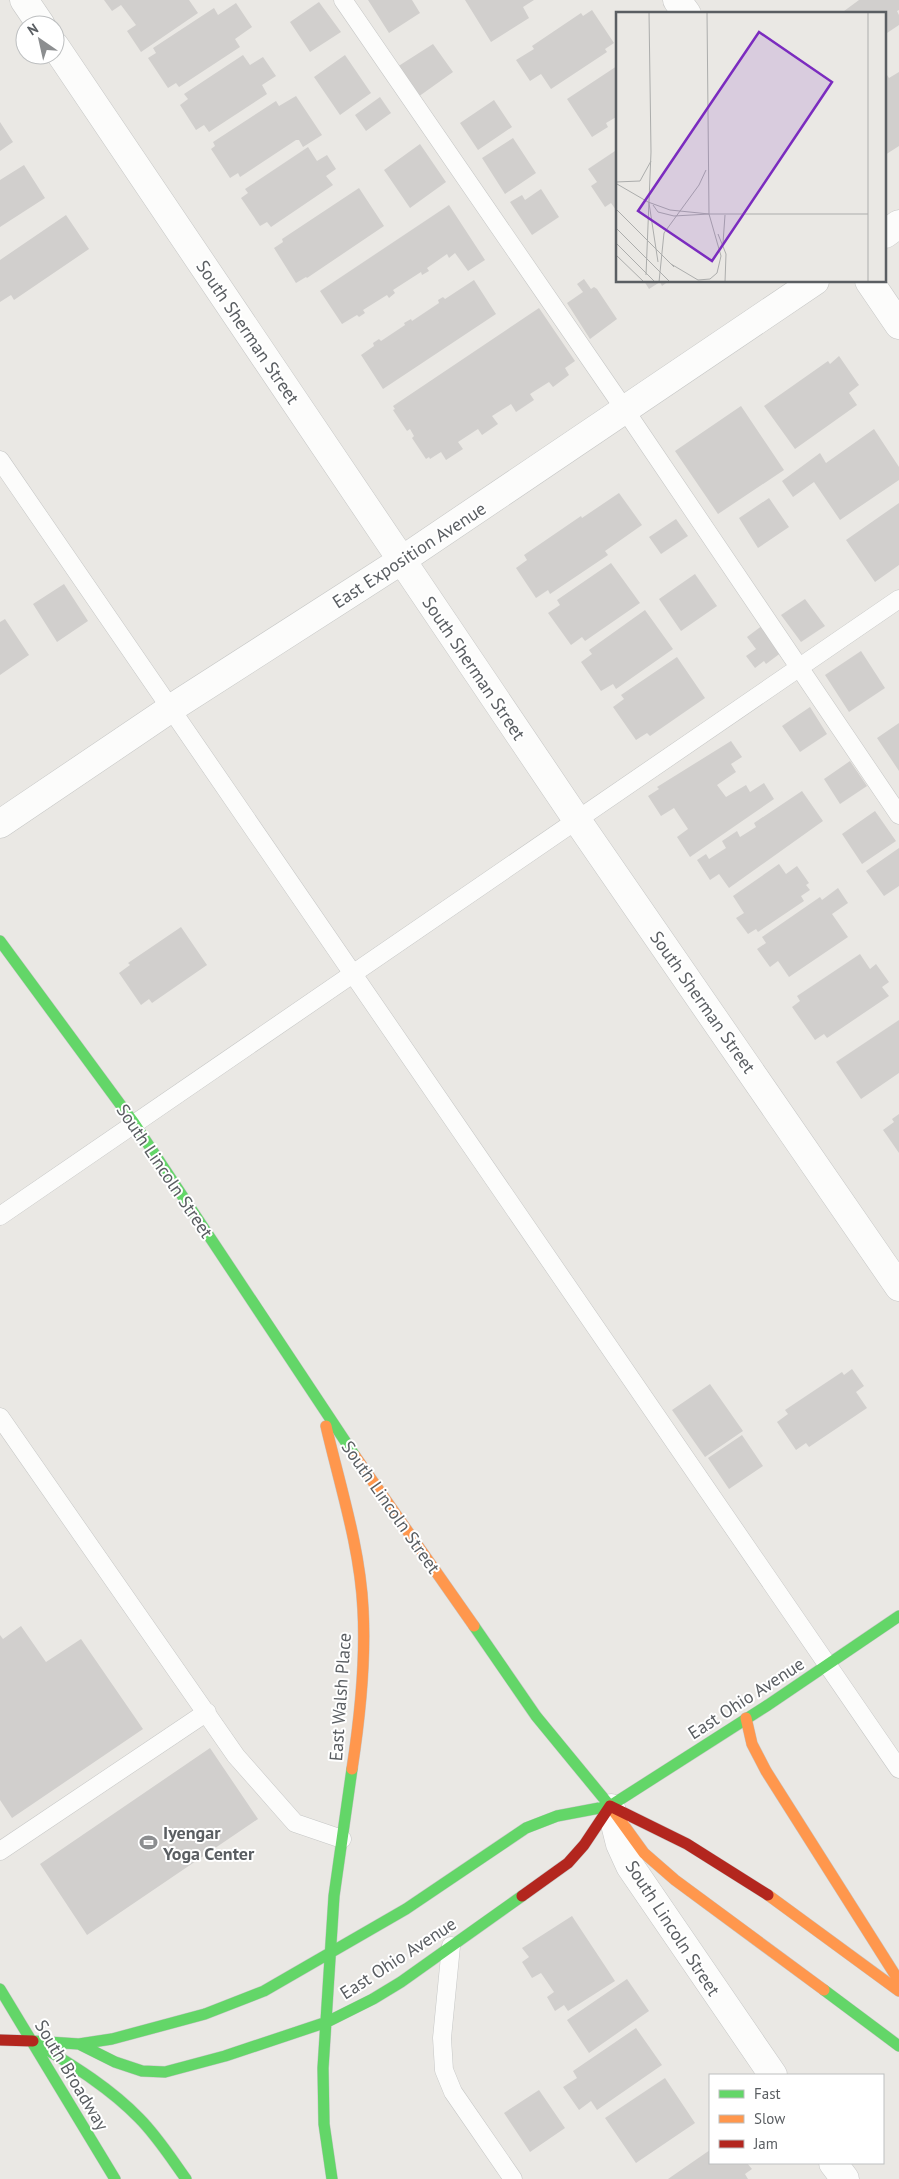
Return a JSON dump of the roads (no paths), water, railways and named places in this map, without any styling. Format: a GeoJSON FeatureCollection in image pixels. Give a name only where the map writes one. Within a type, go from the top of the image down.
{"type":"FeatureCollection","features":[{"type":"Feature","properties":{"kind":"main road","name":"South Lincoln Street"},"geometry":{"type":"LineString","coordinates":[[0,941],[134,1123],[321,1407],[536,1716],[610,1806]]}},
{"type":"Feature","properties":{"kind":"main road","name":"East Walsh Place"},"geometry":{"type":"LineString","coordinates":[[321,1407],[356,1551],[363,1609],[359,1724],[334,1896],[327,2022]]}},
{"type":"Feature","properties":{"kind":"main road","name":"East Ohio Avenue"},"geometry":{"type":"LineString","coordinates":[[0,2040],[79,2044],[145,2032],[205,2014],[264,1991],[406,1909],[539,1821],[610,1806],[899,1616]]}},
{"type":"Feature","properties":{"kind":"main road"},"geometry":{"type":"LineString","coordinates":[[746,1718],[752,1744],[766,1772],[899,1981]]}},
{"type":"Feature","properties":{"kind":"main road","name":"East Ohio Avenue"},"geometry":{"type":"LineString","coordinates":[[79,2044],[115,2062],[142,2071],[165,2072],[225,2056],[327,2022],[374,1999],[568,1863],[584,1845],[610,1806]]}},
{"type":"Feature","properties":{"kind":"main road"},"geometry":{"type":"LineString","coordinates":[[610,1806],[649,1822],[722,1862],[899,1991]]}},
{"type":"Feature","properties":{"kind":"main road"},"geometry":{"type":"LineString","coordinates":[[610,1806],[644,1853],[675,1880],[899,2046]]}},
{"type":"Feature","properties":{"kind":"main road","name":"South Broadway"},"geometry":{"type":"LineString","coordinates":[[0,1989],[33,2041],[79,2123],[115,2179]]}},
{"type":"Feature","properties":{"kind":"main road"},"geometry":{"type":"LineString","coordinates":[[327,2022],[322,2090],[326,2144],[332,2179]]}},
{"type":"Feature","properties":{"kind":"main road"},"geometry":{"type":"LineString","coordinates":[[33,2041],[78,2068],[113,2093],[139,2118],[186,2179]]}},
{"type":"Feature","properties":{"kind":"street"},"geometry":{"type":"LineString","coordinates":[[24,0],[34,15]]}},
{"type":"Feature","properties":{"kind":"street"},"geometry":{"type":"LineString","coordinates":[[678,0],[686,12]]}},
{"type":"Feature","properties":{"kind":"street","name":"South Sherman Street"},"geometry":{"type":"LineString","coordinates":[[65,61],[577,820],[899,1287]]}},
{"type":"Feature","properties":{"kind":"street"},"geometry":{"type":"LineString","coordinates":[[886,233],[899,224]]}},
{"type":"Feature","properties":{"kind":"street","name":"East Exposition Avenue"},"geometry":{"type":"LineString","coordinates":[[0,824],[170,710],[402,560],[814,282]]}},
{"type":"Feature","properties":{"kind":"street"},"geometry":{"type":"LineString","coordinates":[[870,282],[899,325]]}},
{"type":"Feature","properties":{"kind":"street","name":"South Lincoln Street"},"geometry":{"type":"LineString","coordinates":[[610,1806],[620,1844],[630,1866],[772,2074]]}},
{"type":"Feature","properties":{"kind":"street"},"geometry":{"type":"LineString","coordinates":[[834,2164],[845,2179]]}},
{"type":"Feature","properties":{"kind":"lane"},"geometry":{"type":"LineString","coordinates":[[343,0],[625,410],[899,815]]}},
{"type":"Feature","properties":{"kind":"lane"},"geometry":{"type":"LineString","coordinates":[[0,460],[899,1769]]}},
{"type":"Feature","properties":{"kind":"lane"},"geometry":{"type":"LineString","coordinates":[[0,1216],[899,599]]}},
{"type":"Feature","properties":{"kind":"lane"},"geometry":{"type":"LineString","coordinates":[[0,1417],[208,1712],[236,1756],[295,1823],[342,1839]]}},
{"type":"Feature","properties":{"kind":"lane"},"geometry":{"type":"LineString","coordinates":[[0,1850],[208,1712]]}},
{"type":"Feature","properties":{"kind":"lane"},"geometry":{"type":"LineString","coordinates":[[451,1946],[442,2038],[444,2070],[453,2092],[513,2179]]}},
{"type":"Feature","properties":{"kind":"place","name":"Iyengar Yoga Center"},"geometry":{"type":"Point","coordinates":[149,1842]}}]}
